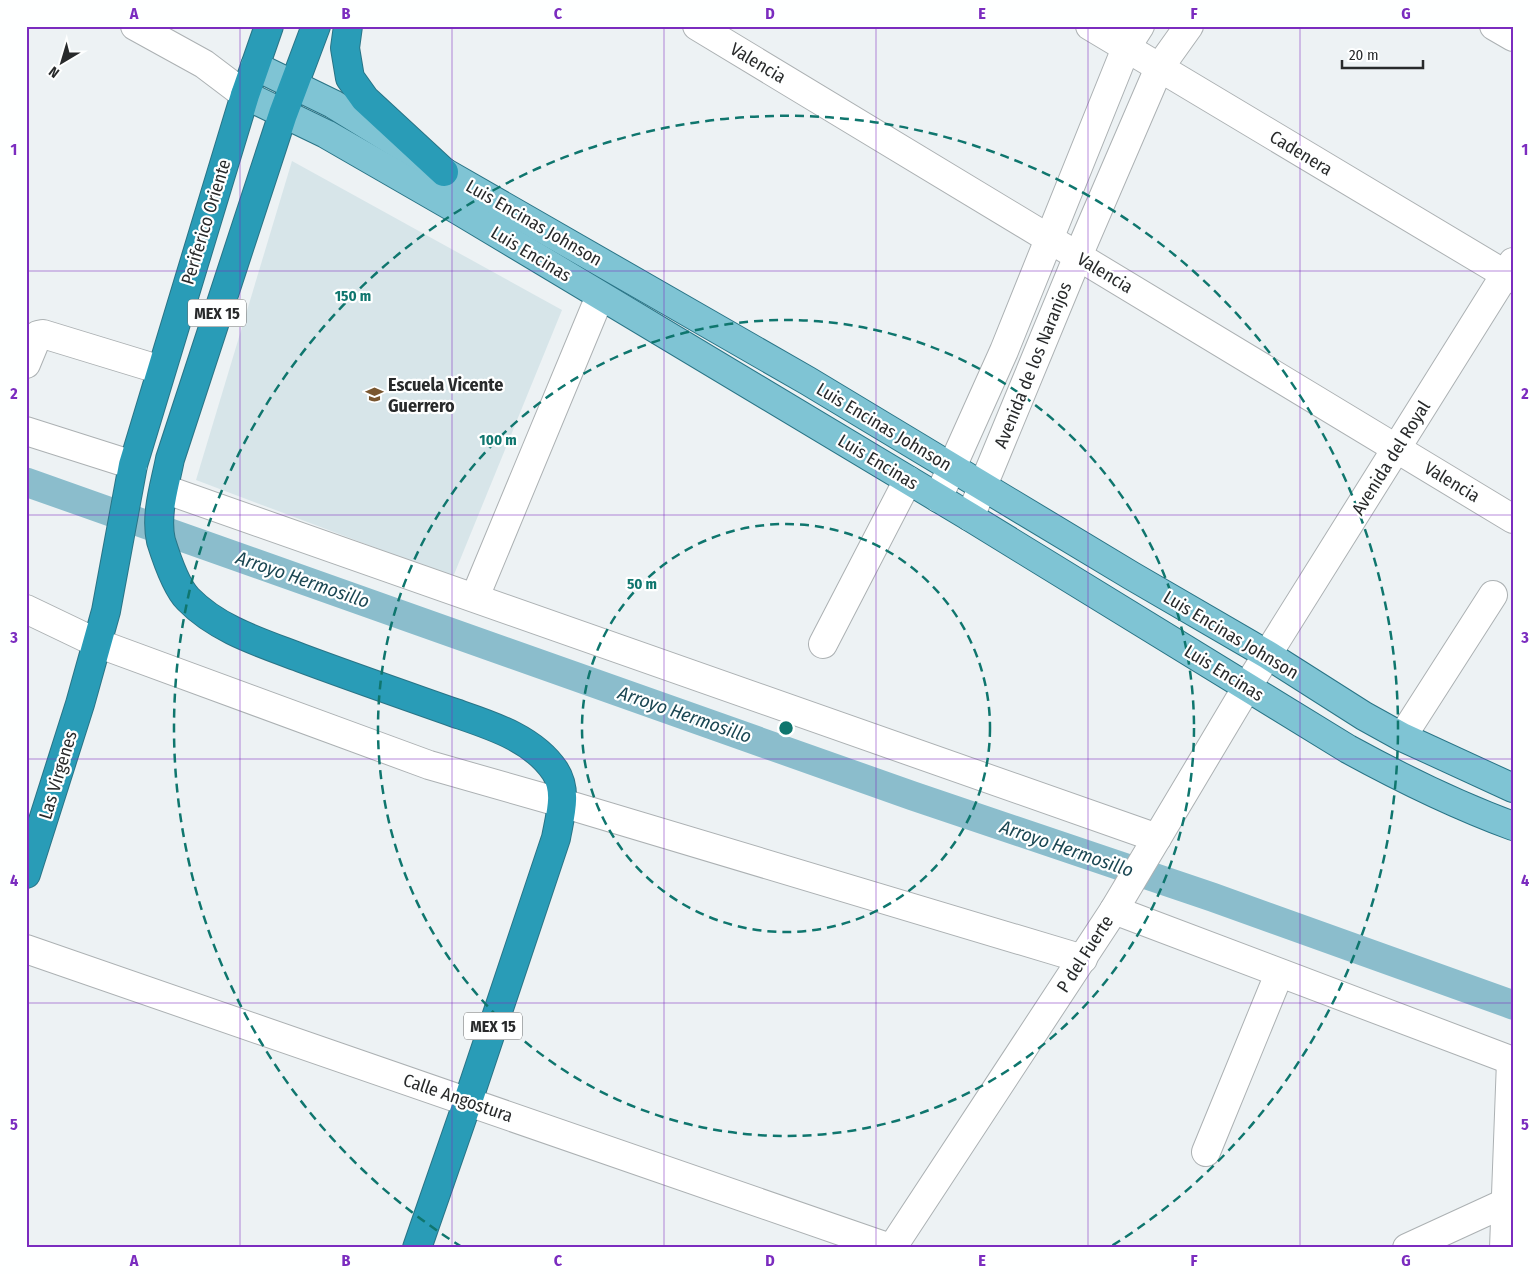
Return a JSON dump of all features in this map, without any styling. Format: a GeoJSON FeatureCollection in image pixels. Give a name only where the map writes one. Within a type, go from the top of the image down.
{"type":"FeatureCollection","features":[{"type":"Feature","properties":{"kind":"highway","name":"Periferico Oriente"},"geometry":{"type":"LineString","coordinates":[[97,643],[106,611],[132,465],[245,95],[269,26]]}},
{"type":"Feature","properties":{"kind":"highway","name":"MEX 15"},"geometry":{"type":"LineString","coordinates":[[316,26],[283,114],[170,459],[161,514],[170,569],[187,598],[214,619],[242,636],[492,726],[518,739],[535,751],[555,772],[561,789],[562,803],[556,838],[417,1248]]}},
{"type":"Feature","properties":{"kind":"highway"},"geometry":{"type":"LineString","coordinates":[[348,26],[345,48],[350,78],[365,99],[444,172]]}},
{"type":"Feature","properties":{"kind":"highway","name":"Las Virgenes"},"geometry":{"type":"LineString","coordinates":[[26,874],[80,704],[97,643]]}},
{"type":"Feature","properties":{"kind":"main road","name":"Luis Encinas Johnson"},"geometry":{"type":"LineString","coordinates":[[255,66],[332,104],[444,172],[808,381],[1132,576],[1268,655],[1364,716],[1513,788]]}},
{"type":"Feature","properties":{"kind":"main road","name":"Luis Encinas"},"geometry":{"type":"LineString","coordinates":[[245,95],[326,134],[458,210],[970,517],[1348,749],[1386,770],[1513,826]]}},
{"type":"Feature","properties":{"kind":"street"},"geometry":{"type":"LineString","coordinates":[[135,26],[204,64],[245,95]]}},
{"type":"Feature","properties":{"kind":"street","name":"Valencia"},"geometry":{"type":"LineString","coordinates":[[697,26],[1513,519]]}},
{"type":"Feature","properties":{"kind":"street","name":"Cadenera"},"geometry":{"type":"LineString","coordinates":[[1090,26],[1133,37],[1160,68],[1510,272]]}},
{"type":"Feature","properties":{"kind":"street","name":"Avenida de los Naranjos"},"geometry":{"type":"LineString","coordinates":[[970,517],[1078,256],[1160,68],[1189,26]]}},
{"type":"Feature","properties":{"kind":"street"},"geometry":{"type":"LineString","coordinates":[[1494,26],[1513,37]]}},
{"type":"Feature","properties":{"kind":"street","name":"Avenida de los Naranjos"},"geometry":{"type":"LineString","coordinates":[[938,498],[1004,350],[1133,37]]}},
{"type":"Feature","properties":{"kind":"street"},"geometry":{"type":"LineString","coordinates":[[204,64],[255,66]]}},
{"type":"Feature","properties":{"kind":"street","name":"Avenida del Royal"},"geometry":{"type":"LineString","coordinates":[[1268,655],[1397,448],[1510,272]]}},
{"type":"Feature","properties":{"kind":"street"},"geometry":{"type":"LineString","coordinates":[[475,597],[600,296]]}},
{"type":"Feature","properties":{"kind":"street"},"geometry":{"type":"LineString","coordinates":[[26,364],[38,335],[43,334],[161,370]]}},
{"type":"Feature","properties":{"kind":"street"},"geometry":{"type":"LineString","coordinates":[[26,431],[132,465]]}},
{"type":"Feature","properties":{"kind":"street"},"geometry":{"type":"LineString","coordinates":[[823,644],[908,480]]}},
{"type":"Feature","properties":{"kind":"street"},"geometry":{"type":"LineString","coordinates":[[161,514],[475,597],[1156,839]]}},
{"type":"Feature","properties":{"kind":"street"},"geometry":{"type":"LineString","coordinates":[[1402,736],[1493,595]]}},
{"type":"Feature","properties":{"kind":"street"},"geometry":{"type":"LineString","coordinates":[[26,609],[97,643],[428,765],[562,803],[1083,959]]}},
{"type":"Feature","properties":{"kind":"street","name":"P del Fuerte"},"geometry":{"type":"LineString","coordinates":[[891,1248],[1083,959],[1268,655]]}},
{"type":"Feature","properties":{"kind":"street"},"geometry":{"type":"LineString","coordinates":[[1114,909],[1512,1061],[1504,1248]]}},
{"type":"Feature","properties":{"kind":"street","name":"Calle Angostura"},"geometry":{"type":"LineString","coordinates":[[26,949],[891,1248]]}},
{"type":"Feature","properties":{"kind":"street"},"geometry":{"type":"LineString","coordinates":[[1206,1152],[1280,974]]}},
{"type":"Feature","properties":{"kind":"street"},"geometry":{"type":"LineString","coordinates":[[1407,1248],[1505,1203]]}},
{"type":"Feature","properties":{"kind":"shaded area","name":"Escuela Vicente Guerrero"},"geometry":{"type":"Polygon","coordinates":[[[292,161],[562,310],[453,577],[196,480],[292,161]]]}},
{"type":"Feature","properties":{"kind":"waterway","name":"Arroyo Hermosillo"},"geometry":{"type":"LineString","coordinates":[[26,482],[913,796],[1212,897],[1513,1005]]}},
{"type":"Feature","properties":{"kind":"place","name":"Escuela Vicente Guerrero"},"geometry":{"type":"Point","coordinates":[374,395]}}]}
